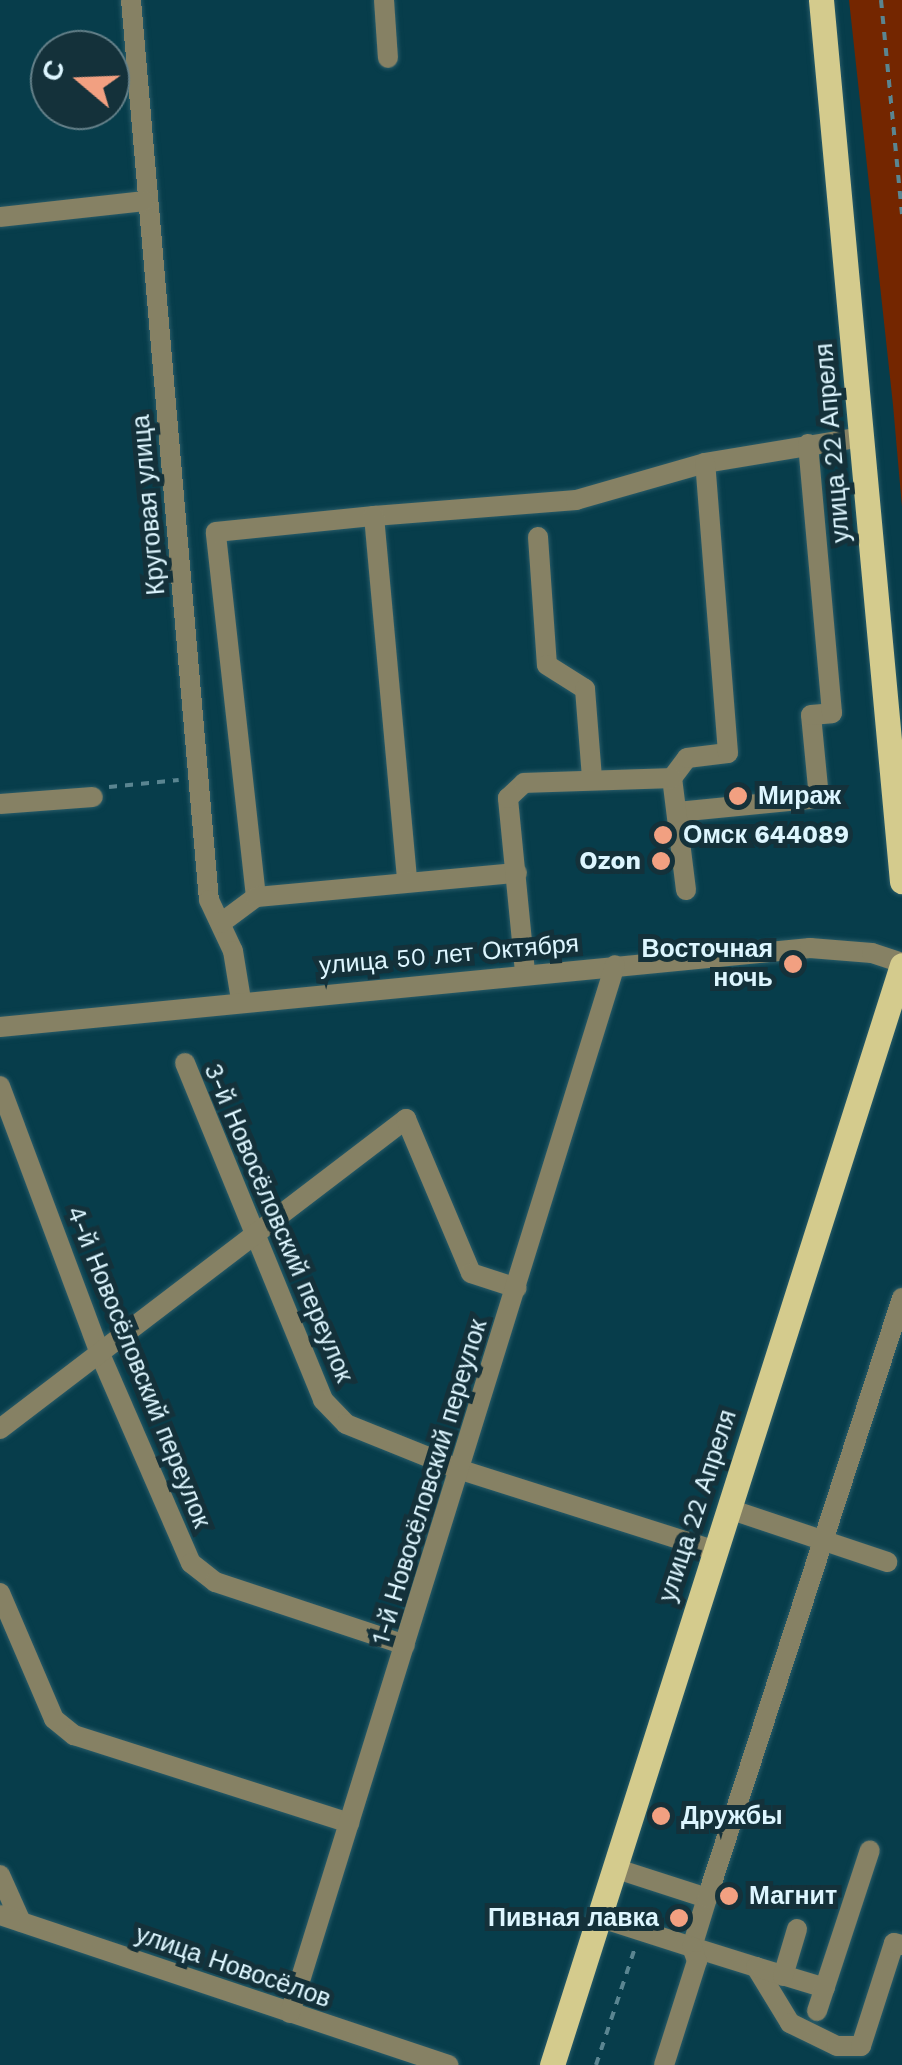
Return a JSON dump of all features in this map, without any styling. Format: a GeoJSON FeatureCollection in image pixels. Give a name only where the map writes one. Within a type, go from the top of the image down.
{"type":"FeatureCollection","features":[{"type":"Feature","properties":{"kind":"main road","name":"улица 22 Апреля"},"geometry":{"type":"LineString","coordinates":[[821,0],[902,881]]}},
{"type":"Feature","properties":{"kind":"main road","name":"улица 22 Апреля"},"geometry":{"type":"LineString","coordinates":[[552,2065],[902,964]]}},
{"type":"Feature","properties":{"kind":"street","name":"Круговая улица"},"geometry":{"type":"LineString","coordinates":[[131,0],[144,201],[209,900],[221,923],[241,1000]]}},
{"type":"Feature","properties":{"kind":"street"},"geometry":{"type":"LineString","coordinates":[[384,0],[388,58]]}},
{"type":"Feature","properties":{"kind":"street"},"geometry":{"type":"LineString","coordinates":[[0,217],[144,201]]}},
{"type":"Feature","properties":{"kind":"street"},"geometry":{"type":"LineString","coordinates":[[256,897],[216,532],[576,500],[705,463],[862,438]]}},
{"type":"Feature","properties":{"kind":"street"},"geometry":{"type":"LineString","coordinates":[[677,812],[819,798],[811,715],[832,713],[808,444]]}},
{"type":"Feature","properties":{"kind":"street"},"geometry":{"type":"LineString","coordinates":[[686,890],[672,778],[687,758],[728,753],[705,463]]}},
{"type":"Feature","properties":{"kind":"street"},"geometry":{"type":"LineString","coordinates":[[374,516],[407,882]]}},
{"type":"Feature","properties":{"kind":"street"},"geometry":{"type":"LineString","coordinates":[[538,538],[547,665],[585,689],[592,778]]}},
{"type":"Feature","properties":{"kind":"street"},"geometry":{"type":"LineString","coordinates":[[525,972],[508,798],[524,783],[672,778]]}},
{"type":"Feature","properties":{"kind":"street"},"geometry":{"type":"LineString","coordinates":[[0,804],[93,797]]}},
{"type":"Feature","properties":{"kind":"street"},"geometry":{"type":"LineString","coordinates":[[221,923],[256,897],[516,873]]}},
{"type":"Feature","properties":{"kind":"street","name":"улица 50 лет Октября"},"geometry":{"type":"LineString","coordinates":[[0,1027],[525,972],[810,948],[872,953],[902,964]]}},
{"type":"Feature","properties":{"kind":"street","name":"1-й Новосёловский переулок"},"geometry":{"type":"LineString","coordinates":[[290,2013],[615,964]]}},
{"type":"Feature","properties":{"kind":"street","name":"3-й Новосёловский переулок"},"geometry":{"type":"LineString","coordinates":[[184,1063],[250,1234],[323,1400],[346,1424],[458,1469],[716,1551]]}},
{"type":"Feature","properties":{"kind":"street","name":"4-й Новосёловский переулок"},"geometry":{"type":"LineString","coordinates":[[0,1086],[100,1354],[191,1563],[214,1582],[405,1645]]}},
{"type":"Feature","properties":{"kind":"street"},"geometry":{"type":"LineString","coordinates":[[0,1429],[250,1234],[406,1120],[471,1273],[517,1288]]}},
{"type":"Feature","properties":{"kind":"street"},"geometry":{"type":"LineString","coordinates":[[664,2065],[697,1961],[692,1947],[902,1298]]}},
{"type":"Feature","properties":{"kind":"street"},"geometry":{"type":"LineString","coordinates":[[729,1509],[888,1562]]}},
{"type":"Feature","properties":{"kind":"street"},"geometry":{"type":"LineString","coordinates":[[0,1593],[54,1719],[74,1735],[348,1823]]}},
{"type":"Feature","properties":{"kind":"street"},"geometry":{"type":"LineString","coordinates":[[817,2011],[870,1850]]}},
{"type":"Feature","properties":{"kind":"street"},"geometry":{"type":"LineString","coordinates":[[614,1868],[708,1898]]}},
{"type":"Feature","properties":{"kind":"street"},"geometry":{"type":"LineString","coordinates":[[0,1875],[21,1922]]}},
{"type":"Feature","properties":{"kind":"street","name":"улица Новосёлов"},"geometry":{"type":"LineString","coordinates":[[0,1916],[449,2065]]}},
{"type":"Feature","properties":{"kind":"street"},"geometry":{"type":"LineString","coordinates":[[598,1917],[824,1988]]}},
{"type":"Feature","properties":{"kind":"street"},"geometry":{"type":"LineString","coordinates":[[783,1976],[797,1929]]}},
{"type":"Feature","properties":{"kind":"street"},"geometry":{"type":"LineString","coordinates":[[756,1967],[790,2023],[837,2046],[861,2046],[894,1942],[902,1945]]}},
{"type":"Feature","properties":{"kind":"path"},"geometry":{"type":"LineString","coordinates":[[881,0],[902,214]]}},
{"type":"Feature","properties":{"kind":"path"},"geometry":{"type":"LineString","coordinates":[[93,797],[112,786],[199,778]]}},
{"type":"Feature","properties":{"kind":"path"},"geometry":{"type":"LineString","coordinates":[[596,2065],[641,1930]]}},
{"type":"Feature","properties":{"kind":"shaded area"},"geometry":{"type":"Polygon","coordinates":[[[849,0],[902,0],[902,507],[893,405],[849,0]]]}},
{"type":"Feature","properties":{"kind":"place","name":"Мираж"},"geometry":{"type":"Point","coordinates":[738,796]}},
{"type":"Feature","properties":{"kind":"place","name":"Омск 644089"},"geometry":{"type":"Point","coordinates":[663,835]}},
{"type":"Feature","properties":{"kind":"place","name":"Ozon"},"geometry":{"type":"Point","coordinates":[661,861]}},
{"type":"Feature","properties":{"kind":"place","name":"Восточная ночь"},"geometry":{"type":"Point","coordinates":[793,964]}},
{"type":"Feature","properties":{"kind":"place","name":"Дружбы"},"geometry":{"type":"Point","coordinates":[661,1816]}},
{"type":"Feature","properties":{"kind":"place","name":"Магнит"},"geometry":{"type":"Point","coordinates":[729,1896]}},
{"type":"Feature","properties":{"kind":"place","name":"Пивная лавка"},"geometry":{"type":"Point","coordinates":[679,1918]}}]}
